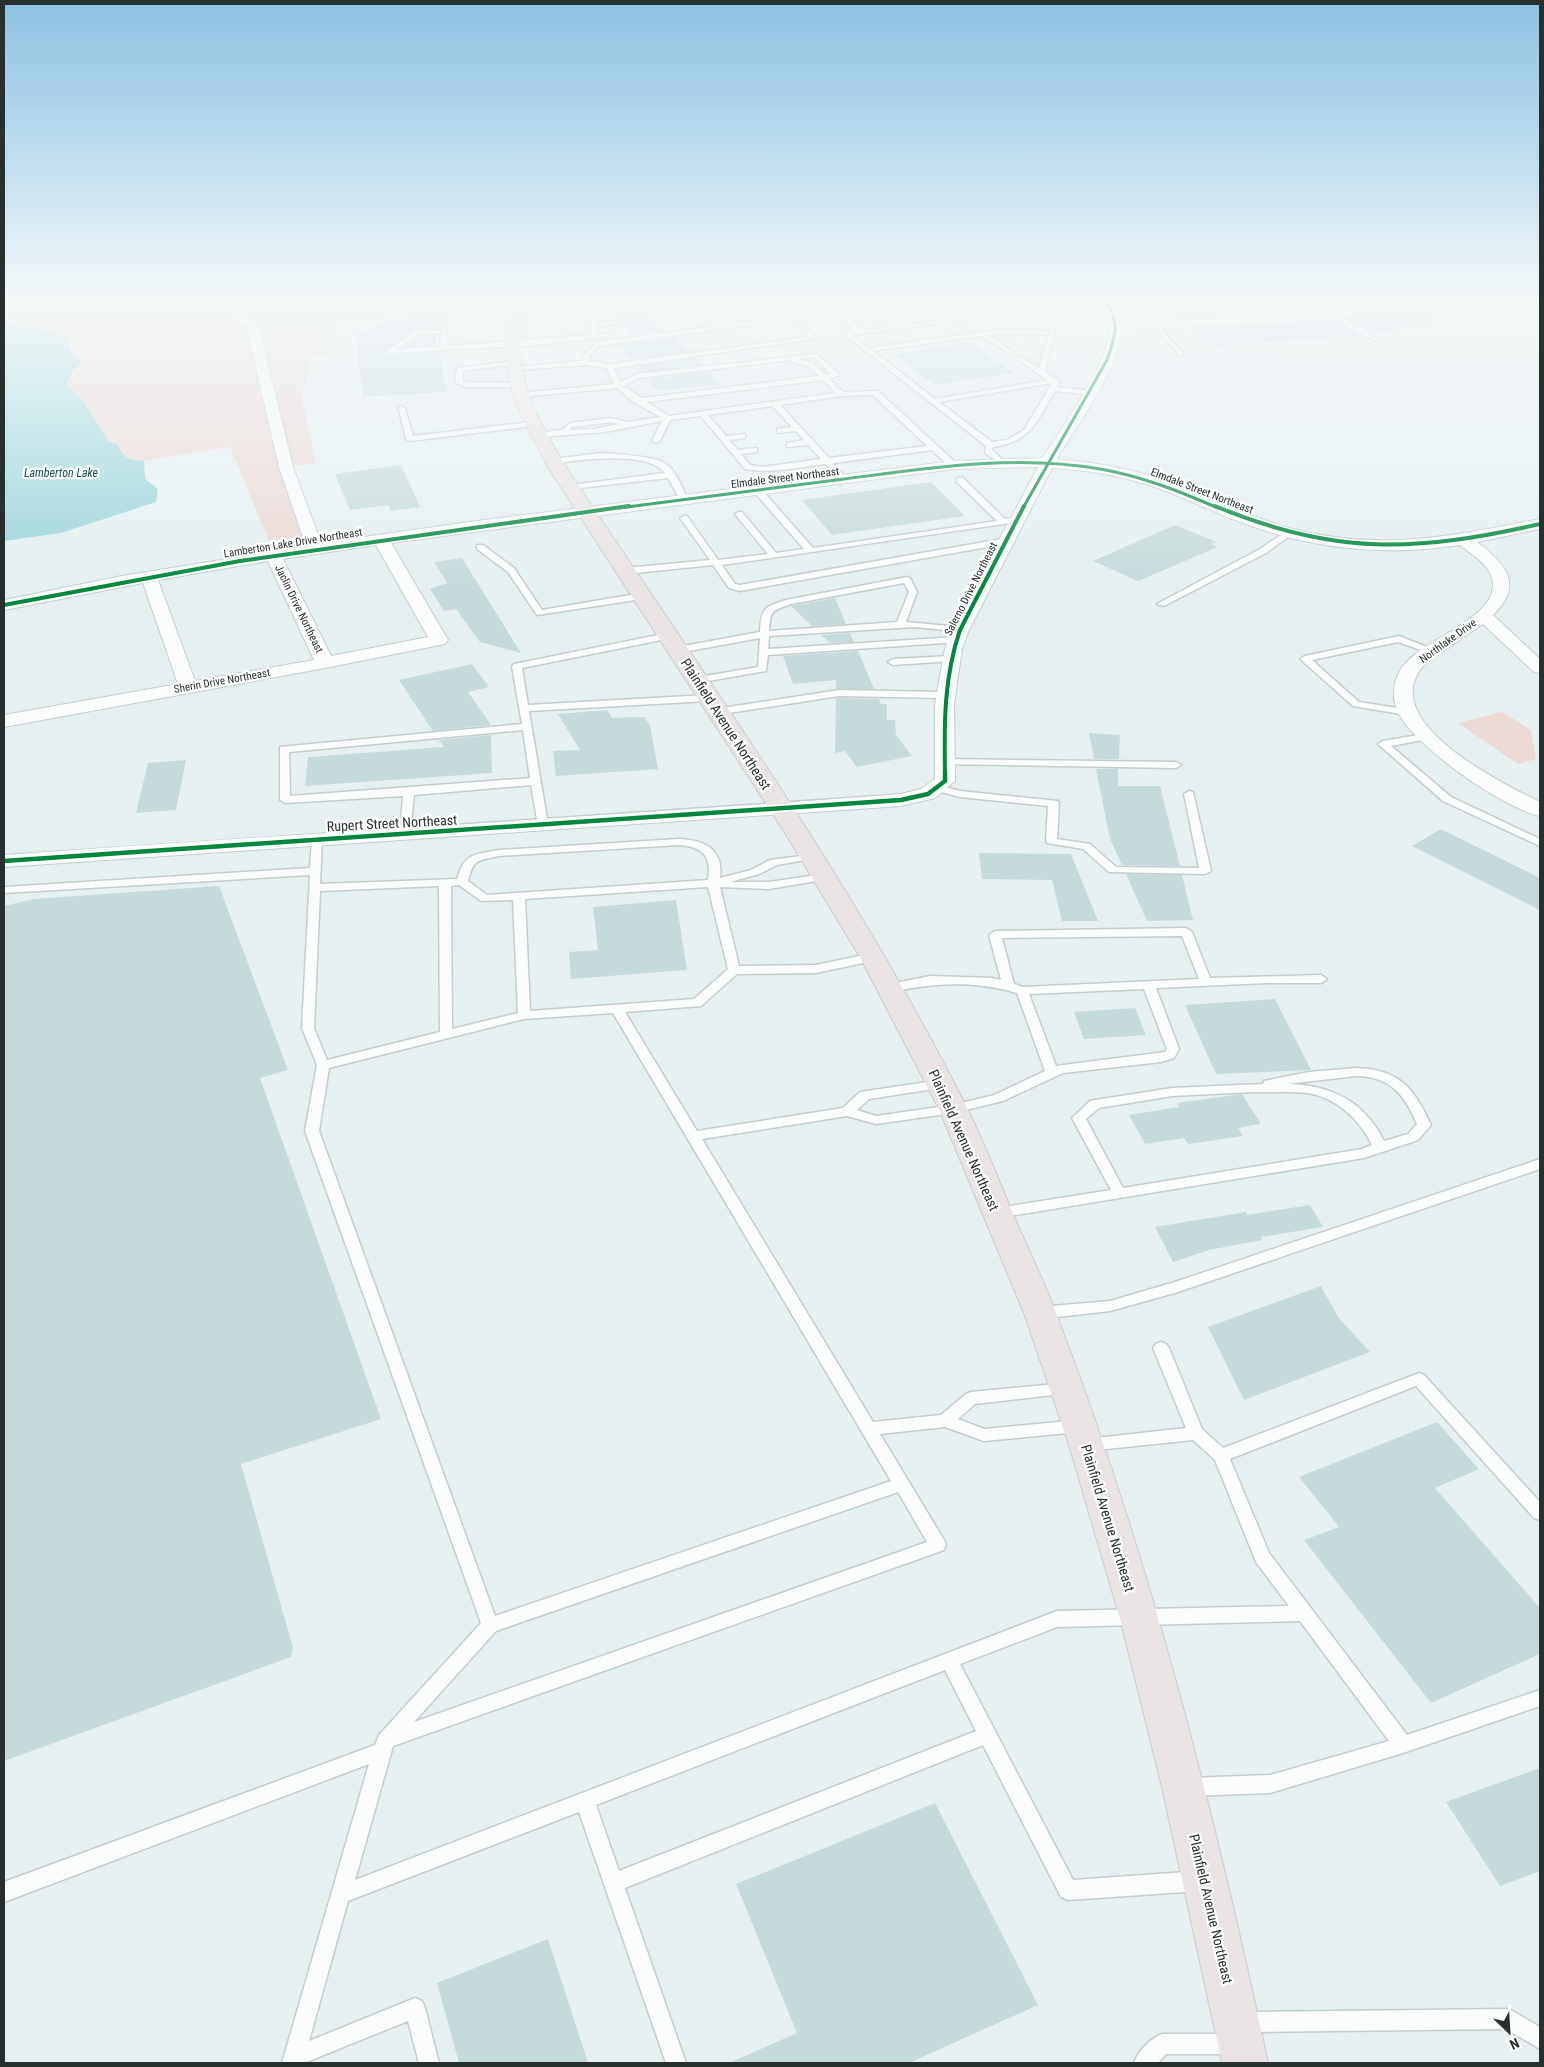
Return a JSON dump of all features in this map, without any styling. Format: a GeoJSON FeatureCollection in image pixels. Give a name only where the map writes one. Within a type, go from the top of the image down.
{"type":"FeatureCollection","features":[{"type":"Feature","properties":{"kind":"main road","name":"Plainfield Avenue Northeast"},"geometry":{"type":"LineString","coordinates":[[522,394],[535,429],[554,462],[818,866],[873,957],[947,1096],[1040,1313],[1083,1436],[1139,1618],[1183,1787],[1241,2043]]}},
{"type":"Feature","properties":{"kind":"street"},"geometry":{"type":"LineString","coordinates":[[269,394],[286,467],[316,548]]}},
{"type":"Feature","properties":{"kind":"street","name":"Salerno Drive Northeast"},"geometry":{"type":"LineString","coordinates":[[938,788],[945,781],[943,695],[950,659],[958,635],[1007,541],[1010,521],[1089,394]]}},
{"type":"Feature","properties":{"kind":"street","name":"Elmdale Street Northeast"},"geometry":{"type":"LineString","coordinates":[[588,513],[953,465],[1048,462],[1100,468],[1149,480],[1258,523],[1291,532],[1368,545],[1413,545],[1465,541],[1540,524]]}},
{"type":"Feature","properties":{"kind":"street","name":"Lamberton Lake Drive Northeast"},"geometry":{"type":"LineString","coordinates":[[4,605],[316,548],[588,513]]}},
{"type":"Feature","properties":{"kind":"street","name":"Sherin Drive Northeast"},"geometry":{"type":"LineString","coordinates":[[4,721],[188,686],[325,663],[439,640],[381,539]]}},
{"type":"Feature","properties":{"kind":"street","name":"Northlake Drive"},"geometry":{"type":"LineString","coordinates":[[1465,541],[1494,564],[1502,581],[1500,597],[1483,615],[1410,669],[1402,689],[1407,712],[1424,737],[1497,788],[1540,810]]}},
{"type":"Feature","properties":{"kind":"street","name":"Jaclin Drive Northeast"},"geometry":{"type":"LineString","coordinates":[[273,555],[325,663]]}},
{"type":"Feature","properties":{"kind":"street"},"geometry":{"type":"LineString","coordinates":[[149,577],[188,686]]}},
{"type":"Feature","properties":{"kind":"street"},"geometry":{"type":"LineString","coordinates":[[1483,615],[1540,668]]}},
{"type":"Feature","properties":{"kind":"street"},"geometry":{"type":"LineString","coordinates":[[782,810],[901,800],[928,794],[938,788]]}},
{"type":"Feature","properties":{"kind":"street","name":"Rupert Street Northeast"},"geometry":{"type":"LineString","coordinates":[[4,861],[317,838],[782,810]]}},
{"type":"Feature","properties":{"kind":"lane"},"geometry":{"type":"LineString","coordinates":[[629,394],[667,418]]}},
{"type":"Feature","properties":{"kind":"lane"},"geometry":{"type":"LineString","coordinates":[[638,401],[691,394]]}},
{"type":"Feature","properties":{"kind":"lane"},"geometry":{"type":"LineString","coordinates":[[401,408],[410,438],[535,429],[580,434],[614,429],[627,424],[836,394]]}},
{"type":"Feature","properties":{"kind":"lane"},"geometry":{"type":"LineString","coordinates":[[877,394],[953,465]]}},
{"type":"Feature","properties":{"kind":"lane"},"geometry":{"type":"LineString","coordinates":[[925,394],[990,445],[1009,442],[1027,431],[1047,394]]}},
{"type":"Feature","properties":{"kind":"lane"},"geometry":{"type":"LineString","coordinates":[[933,401],[982,394]]}},
{"type":"Feature","properties":{"kind":"lane"},"geometry":{"type":"LineString","coordinates":[[773,402],[844,480]]}},
{"type":"Feature","properties":{"kind":"lane"},"geometry":{"type":"LineString","coordinates":[[702,413],[748,467],[763,469],[934,447]]}},
{"type":"Feature","properties":{"kind":"lane"},"geometry":{"type":"LineString","coordinates":[[656,441],[667,418]]}},
{"type":"Feature","properties":{"kind":"lane"},"geometry":{"type":"LineString","coordinates":[[780,431],[797,428]]}},
{"type":"Feature","properties":{"kind":"lane"},"geometry":{"type":"LineString","coordinates":[[724,439],[742,436]]}},
{"type":"Feature","properties":{"kind":"lane"},"geometry":{"type":"LineString","coordinates":[[790,445],[809,442]]}},
{"type":"Feature","properties":{"kind":"lane"},"geometry":{"type":"LineString","coordinates":[[990,445],[988,451],[1001,462]]}},
{"type":"Feature","properties":{"kind":"lane"},"geometry":{"type":"LineString","coordinates":[[736,453],[754,450]]}},
{"type":"Feature","properties":{"kind":"lane"},"geometry":{"type":"LineString","coordinates":[[640,459],[646,451]]}},
{"type":"Feature","properties":{"kind":"lane"},"geometry":{"type":"LineString","coordinates":[[554,462],[601,455],[640,459],[663,465],[671,475],[685,501]]}},
{"type":"Feature","properties":{"kind":"lane"},"geometry":{"type":"LineString","coordinates":[[571,488],[671,475]]}},
{"type":"Feature","properties":{"kind":"lane"},"geometry":{"type":"LineString","coordinates":[[960,480],[1010,521]]}},
{"type":"Feature","properties":{"kind":"lane"},"geometry":{"type":"LineString","coordinates":[[758,491],[810,550]]}},
{"type":"Feature","properties":{"kind":"lane"},"geometry":{"type":"LineString","coordinates":[[740,514],[774,556]]}},
{"type":"Feature","properties":{"kind":"lane"},"geometry":{"type":"LineString","coordinates":[[684,518],[732,586],[749,587],[1007,541]]}},
{"type":"Feature","properties":{"kind":"lane"},"geometry":{"type":"LineString","coordinates":[[626,571],[774,556],[1010,521]]}},
{"type":"Feature","properties":{"kind":"lane"},"geometry":{"type":"LineString","coordinates":[[1161,604],[1263,551],[1291,532]]}},
{"type":"Feature","properties":{"kind":"lane"},"geometry":{"type":"LineString","coordinates":[[480,547],[511,570],[540,613],[642,596]]}},
{"type":"Feature","properties":{"kind":"lane"},"geometry":{"type":"LineString","coordinates":[[707,697],[764,669],[765,615],[771,608],[789,602],[907,580],[913,592],[901,625]]}},
{"type":"Feature","properties":{"kind":"lane"},"geometry":{"type":"LineString","coordinates":[[543,825],[517,666],[673,643],[764,634],[915,624],[958,635]]}},
{"type":"Feature","properties":{"kind":"lane"},"geometry":{"type":"LineString","coordinates":[[764,652],[958,635]]}},
{"type":"Feature","properties":{"kind":"lane"},"geometry":{"type":"LineString","coordinates":[[1407,712],[1356,704],[1305,659],[1399,639],[1432,651]]}},
{"type":"Feature","properties":{"kind":"lane"},"geometry":{"type":"LineString","coordinates":[[893,662],[950,659]]}},
{"type":"Feature","properties":{"kind":"lane"},"geometry":{"type":"LineString","coordinates":[[524,708],[707,697],[839,694],[943,695]]}},
{"type":"Feature","properties":{"kind":"lane"},"geometry":{"type":"LineString","coordinates":[[526,727],[284,749],[285,800],[536,781]]}},
{"type":"Feature","properties":{"kind":"lane"},"geometry":{"type":"LineString","coordinates":[[1424,737],[1382,744],[1447,799],[1540,843]]}},
{"type":"Feature","properties":{"kind":"lane"},"geometry":{"type":"LineString","coordinates":[[944,762],[1176,765]]}},
{"type":"Feature","properties":{"kind":"lane"},"geometry":{"type":"LineString","coordinates":[[938,788],[968,795],[1054,803],[1051,841],[1086,846],[1113,870],[1205,871],[1189,794]]}},
{"type":"Feature","properties":{"kind":"lane"},"geometry":{"type":"LineString","coordinates":[[406,833],[408,792]]}},
{"type":"Feature","properties":{"kind":"lane"},"geometry":{"type":"LineString","coordinates":[[317,838],[308,1028],[323,1065],[312,1131],[490,1624]]}},
{"type":"Feature","properties":{"kind":"lane"},"geometry":{"type":"LineString","coordinates":[[462,882],[466,864],[487,855],[679,842],[694,844],[711,854],[716,866],[714,883],[734,970]]}},
{"type":"Feature","properties":{"kind":"lane"},"geometry":{"type":"LineString","coordinates":[[315,888],[462,882],[485,899],[714,883],[755,872],[774,862],[818,866]]}},
{"type":"Feature","properties":{"kind":"lane"},"geometry":{"type":"LineString","coordinates":[[714,883],[739,888],[785,884],[818,866]]}},
{"type":"Feature","properties":{"kind":"lane"},"geometry":{"type":"LineString","coordinates":[[4,890],[316,871]]}},
{"type":"Feature","properties":{"kind":"lane"},"geometry":{"type":"LineString","coordinates":[[446,883],[446,1034]]}},
{"type":"Feature","properties":{"kind":"lane"},"geometry":{"type":"LineString","coordinates":[[519,896],[524,1015]]}},
{"type":"Feature","properties":{"kind":"lane"},"geometry":{"type":"LineString","coordinates":[[1008,986],[995,935],[1186,932],[1206,982]]}},
{"type":"Feature","properties":{"kind":"lane"},"geometry":{"type":"LineString","coordinates":[[323,1065],[524,1015],[697,1003],[734,970],[816,969],[873,957]]}},
{"type":"Feature","properties":{"kind":"lane"},"geometry":{"type":"LineString","coordinates":[[890,988],[930,980],[993,982],[1022,991],[1206,982],[1321,979]]}},
{"type":"Feature","properties":{"kind":"lane"},"geometry":{"type":"LineString","coordinates":[[847,1112],[865,1095],[998,1098],[1060,1069],[1161,1058],[1170,1054],[1173,1049],[1149,985]]}},
{"type":"Feature","properties":{"kind":"lane"},"geometry":{"type":"LineString","coordinates":[[1022,991],[1052,1072]]}},
{"type":"Feature","properties":{"kind":"lane"},"geometry":{"type":"LineString","coordinates":[[4,1892],[383,1746],[938,1544],[617,1009]]}},
{"type":"Feature","properties":{"kind":"lane"},"geometry":{"type":"LineString","coordinates":[[997,1212],[1364,1153],[1413,1137],[1424,1125],[1417,1107],[1399,1086],[1381,1074],[1352,1073],[1295,1077],[1252,1088]]}},
{"type":"Feature","properties":{"kind":"lane"},"geometry":{"type":"LineString","coordinates":[[1119,1192],[1079,1118],[1094,1104],[1172,1092],[1252,1088],[1310,1089],[1340,1100],[1361,1117],[1372,1131],[1380,1147]]}},
{"type":"Feature","properties":{"kind":"lane"},"geometry":{"type":"LineString","coordinates":[[693,1136],[847,1112],[876,1120],[947,1096]]}},
{"type":"Feature","properties":{"kind":"lane"},"geometry":{"type":"LineString","coordinates":[[1040,1313],[1110,1306],[1178,1287],[1540,1164]]}},
{"type":"Feature","properties":{"kind":"lane"},"geometry":{"type":"LineString","coordinates":[[1161,1348],[1196,1433],[1221,1456],[1262,1558],[1402,1745]]}},
{"type":"Feature","properties":{"kind":"lane"},"geometry":{"type":"LineString","coordinates":[[1221,1456],[1419,1379],[1540,1512]]}},
{"type":"Feature","properties":{"kind":"lane"},"geometry":{"type":"LineString","coordinates":[[945,1422],[971,1398],[1066,1389]]}},
{"type":"Feature","properties":{"kind":"lane"},"geometry":{"type":"LineString","coordinates":[[868,1429],[945,1422],[984,1435],[1083,1436],[1196,1433]]}},
{"type":"Feature","properties":{"kind":"lane"},"geometry":{"type":"LineString","coordinates":[[293,2060],[383,1746],[490,1624],[901,1484]]}},
{"type":"Feature","properties":{"kind":"lane"},"geometry":{"type":"LineString","coordinates":[[340,1895],[1057,1619],[1304,1613]]}},
{"type":"Feature","properties":{"kind":"lane"},"geometry":{"type":"LineString","coordinates":[[949,1661],[1068,1890],[1204,1880]]}},
{"type":"Feature","properties":{"kind":"lane"},"geometry":{"type":"LineString","coordinates":[[1183,1787],[1270,1784],[1402,1745],[1540,1698]]}},
{"type":"Feature","properties":{"kind":"lane"},"geometry":{"type":"LineString","coordinates":[[613,1883],[987,1735]]}},
{"type":"Feature","properties":{"kind":"lane"},"geometry":{"type":"LineString","coordinates":[[585,1801],[676,2063]]}},
{"type":"Feature","properties":{"kind":"lane"},"geometry":{"type":"LineString","coordinates":[[293,2060],[415,2008],[429,2063]]}},
{"type":"Feature","properties":{"kind":"lane"},"geometry":{"type":"LineString","coordinates":[[1144,2063],[1162,2044],[1241,2043],[1508,2019],[1540,2039]]}},
{"type":"Feature","properties":{"kind":"shaded area"},"geometry":{"type":"Polygon","coordinates":[[[76,394],[303,394],[302,399],[316,463],[287,467],[311,536],[269,541],[230,447],[144,461],[131,459],[124,456],[117,445],[109,442],[84,402],[76,394]]]}},
{"type":"Feature","properties":{"kind":"shaded area"},"geometry":{"type":"Polygon","coordinates":[[[1502,712],[1531,730],[1536,759],[1518,764],[1458,723],[1502,712]]]}},
{"type":"Feature","properties":{"kind":"water","name":"Lamberton Lake"},"geometry":{"type":"Polygon","coordinates":[[[4,394],[76,394],[84,402],[109,442],[118,445],[122,453],[128,458],[144,461],[145,479],[158,489],[156,502],[61,533],[4,541],[4,394]]]}},
{"type":"Feature","properties":{"kind":"building"},"geometry":{"type":"Polygon","coordinates":[[[363,394],[406,394],[363,397],[363,394]]]}},
{"type":"Feature","properties":{"kind":"building"},"geometry":{"type":"Polygon","coordinates":[[[401,465],[420,507],[391,511],[388,505],[350,510],[335,474],[401,465]]]}},
{"type":"Feature","properties":{"kind":"building"},"geometry":{"type":"Polygon","coordinates":[[[931,482],[965,516],[832,535],[802,500],[931,482]]]}},
{"type":"Feature","properties":{"kind":"building"},"geometry":{"type":"Polygon","coordinates":[[[1175,525],[1217,542],[1211,544],[1218,547],[1138,581],[1093,561],[1175,525]]]}},
{"type":"Feature","properties":{"kind":"building"},"geometry":{"type":"Polygon","coordinates":[[[462,558],[521,653],[480,642],[456,609],[444,611],[430,589],[447,583],[434,562],[462,558]]]}},
{"type":"Feature","properties":{"kind":"building"},"geometry":{"type":"Polygon","coordinates":[[[835,598],[846,624],[812,626],[791,606],[835,598]]]}},
{"type":"Feature","properties":{"kind":"building"},"geometry":{"type":"Polygon","coordinates":[[[850,633],[854,642],[830,643],[821,635],[850,633]]]}},
{"type":"Feature","properties":{"kind":"building"},"geometry":{"type":"Polygon","coordinates":[[[858,651],[874,689],[836,689],[836,680],[793,684],[783,656],[858,651]]]}},
{"type":"Feature","properties":{"kind":"building"},"geometry":{"type":"Polygon","coordinates":[[[472,664],[489,687],[468,692],[491,725],[433,731],[399,680],[472,664]]]}},
{"type":"Feature","properties":{"kind":"building"},"geometry":{"type":"Polygon","coordinates":[[[836,698],[879,699],[881,704],[887,704],[887,720],[895,720],[896,735],[912,756],[857,767],[845,751],[835,753],[836,698]]]}},
{"type":"Feature","properties":{"kind":"building"},"geometry":{"type":"Polygon","coordinates":[[[607,710],[612,718],[644,717],[650,725],[658,769],[556,776],[553,751],[580,750],[558,714],[607,710]]]}},
{"type":"Feature","properties":{"kind":"building"},"geometry":{"type":"Polygon","coordinates":[[[1089,733],[1120,735],[1119,759],[1094,759],[1089,733]]]}},
{"type":"Feature","properties":{"kind":"building"},"geometry":{"type":"Polygon","coordinates":[[[491,735],[492,773],[305,786],[308,757],[444,747],[439,740],[491,735]]]}},
{"type":"Feature","properties":{"kind":"building"},"geometry":{"type":"Polygon","coordinates":[[[186,760],[176,810],[136,813],[148,763],[186,760]]]}},
{"type":"Feature","properties":{"kind":"building"},"geometry":{"type":"Polygon","coordinates":[[[1096,769],[1118,769],[1118,786],[1160,786],[1180,866],[1122,865],[1110,839],[1096,769]]]}},
{"type":"Feature","properties":{"kind":"building"},"geometry":{"type":"Polygon","coordinates":[[[1441,829],[1540,878],[1540,910],[1412,846],[1441,829]]]}},
{"type":"Feature","properties":{"kind":"building"},"geometry":{"type":"Polygon","coordinates":[[[979,853],[1071,854],[1098,921],[1062,921],[1052,880],[982,879],[979,853]]]}},
{"type":"Feature","properties":{"kind":"building"},"geometry":{"type":"Polygon","coordinates":[[[1126,874],[1182,875],[1193,920],[1147,921],[1126,874]]]}},
{"type":"Feature","properties":{"kind":"building"},"geometry":{"type":"Polygon","coordinates":[[[219,886],[288,1070],[260,1078],[381,1419],[241,1464],[293,1648],[291,1657],[4,1761],[4,906],[34,899],[219,886]]]}},
{"type":"Feature","properties":{"kind":"building"},"geometry":{"type":"Polygon","coordinates":[[[676,900],[687,970],[571,979],[569,952],[598,950],[593,907],[676,900]]]}},
{"type":"Feature","properties":{"kind":"building"},"geometry":{"type":"Polygon","coordinates":[[[1275,999],[1311,1070],[1216,1074],[1185,1005],[1275,999]]]}},
{"type":"Feature","properties":{"kind":"building"},"geometry":{"type":"Polygon","coordinates":[[[1135,1008],[1146,1035],[1084,1039],[1074,1012],[1135,1008]]]}},
{"type":"Feature","properties":{"kind":"building"},"geometry":{"type":"Polygon","coordinates":[[[1242,1094],[1261,1124],[1238,1128],[1243,1136],[1188,1144],[1184,1138],[1145,1144],[1129,1115],[1179,1107],[1177,1103],[1242,1094]]]}},
{"type":"Feature","properties":{"kind":"building"},"geometry":{"type":"Polygon","coordinates":[[[1310,1205],[1323,1227],[1261,1237],[1262,1240],[1209,1250],[1173,1262],[1155,1227],[1246,1212],[1247,1215],[1310,1205]]]}},
{"type":"Feature","properties":{"kind":"building"},"geometry":{"type":"Polygon","coordinates":[[[1321,1286],[1338,1317],[1370,1352],[1244,1400],[1208,1327],[1321,1286]]]}},
{"type":"Feature","properties":{"kind":"building"},"geometry":{"type":"Polygon","coordinates":[[[1437,1422],[1479,1469],[1435,1488],[1540,1608],[1540,1654],[1431,1703],[1304,1540],[1339,1527],[1299,1477],[1437,1422]]]}},
{"type":"Feature","properties":{"kind":"building"},"geometry":{"type":"Polygon","coordinates":[[[1540,1768],[1540,1871],[1500,1886],[1446,1802],[1540,1768]]]}},
{"type":"Feature","properties":{"kind":"building"},"geometry":{"type":"Polygon","coordinates":[[[935,1803],[1038,2005],[909,2063],[729,2063],[797,2033],[736,1884],[935,1803]]]}},
{"type":"Feature","properties":{"kind":"building"},"geometry":{"type":"Polygon","coordinates":[[[548,1939],[588,2063],[459,2063],[437,1983],[548,1939]]]}},
{"type":"Feature","properties":{"kind":"cycle path"},"geometry":{"type":"LineString","coordinates":[[4,861],[317,838],[732,813],[901,800],[928,794],[945,781],[944,723],[946,686],[960,630],[1047,464],[1089,394]]}},
{"type":"Feature","properties":{"kind":"cycle path"},"geometry":{"type":"LineString","coordinates":[[4,605],[240,561],[358,543],[477,526],[978,463],[1051,463],[1124,473],[1162,485],[1270,527],[1312,538],[1354,544],[1390,546],[1433,544],[1540,524]]}}]}
